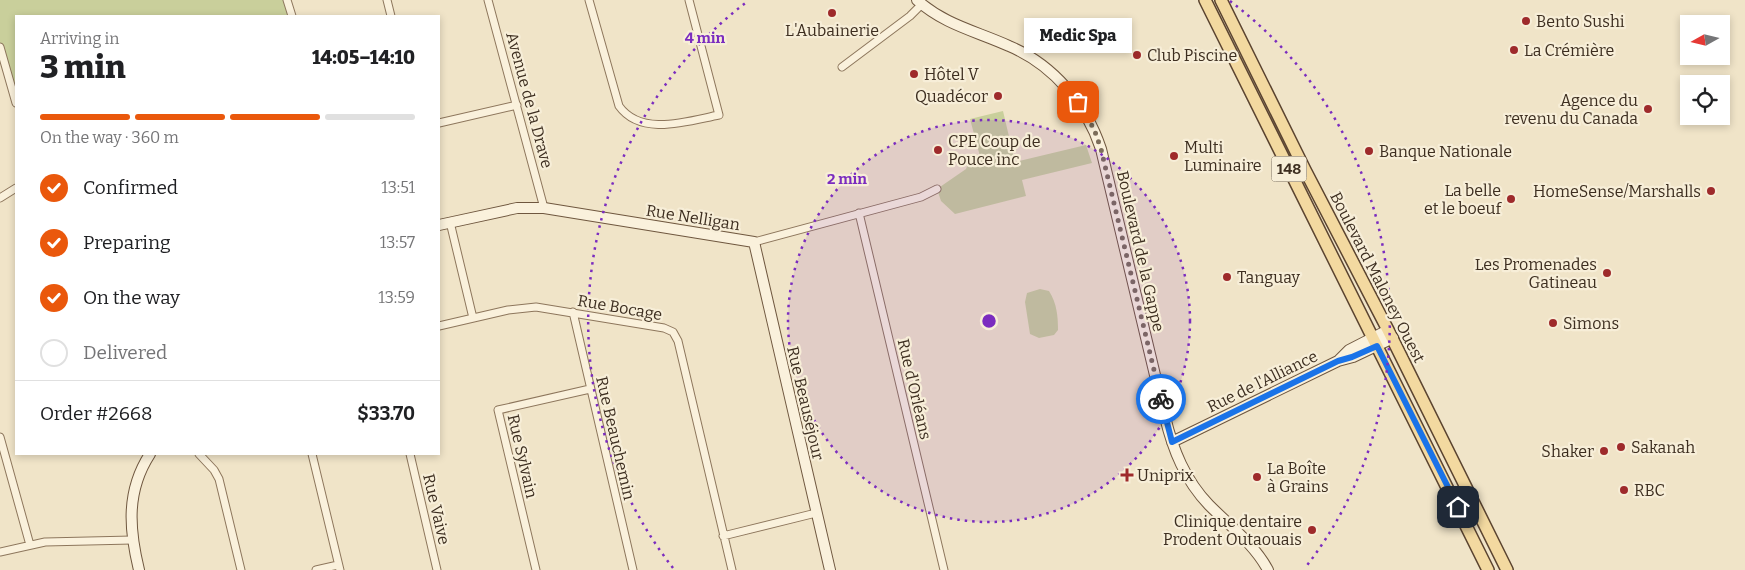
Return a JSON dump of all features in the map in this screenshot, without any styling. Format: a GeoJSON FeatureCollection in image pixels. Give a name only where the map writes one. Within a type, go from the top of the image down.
{"type":"FeatureCollection","features":[{"type":"Feature","properties":{"kind":"main road","name":"Boulevard Maloney Ouest"},"geometry":{"type":"LineString","coordinates":[[1205,0],[1488,570]]}},
{"type":"Feature","properties":{"kind":"main road","name":"Boulevard Maloney Ouest"},"geometry":{"type":"LineString","coordinates":[[1221,0],[1305,170],[1390,334],[1506,570]]}},
{"type":"Feature","properties":{"kind":"street"},"geometry":{"type":"LineString","coordinates":[[287,0],[292,15]]}},
{"type":"Feature","properties":{"kind":"street"},"geometry":{"type":"LineString","coordinates":[[386,0],[391,15]]}},
{"type":"Feature","properties":{"kind":"street","name":"Avenue de la Drave"},"geometry":{"type":"LineString","coordinates":[[488,0],[544,208]]}},
{"type":"Feature","properties":{"kind":"street"},"geometry":{"type":"LineString","coordinates":[[589,0],[619,106],[627,115],[638,121],[674,124],[719,115],[689,0]]}},
{"type":"Feature","properties":{"kind":"street"},"geometry":{"type":"LineString","coordinates":[[842,67],[910,16],[921,2]]}},
{"type":"Feature","properties":{"kind":"street","name":"Boulevard de la Gappe"},"geometry":{"type":"LineString","coordinates":[[921,2],[932,12],[954,24],[1008,46],[1038,62],[1066,87],[1087,116],[1101,149],[1172,442],[1183,470],[1200,496],[1253,548],[1268,570]]}},
{"type":"Feature","properties":{"kind":"street"},"geometry":{"type":"LineString","coordinates":[[0,47],[15,100]]}},
{"type":"Feature","properties":{"kind":"street"},"geometry":{"type":"LineString","coordinates":[[440,123],[517,105]]}},
{"type":"Feature","properties":{"kind":"street"},"geometry":{"type":"LineString","coordinates":[[0,198],[15,189]]}},
{"type":"Feature","properties":{"kind":"street","name":"Rue Nelligan"},"geometry":{"type":"LineString","coordinates":[[440,224],[517,208],[544,208],[754,242],[921,197],[937,189]]}},
{"type":"Feature","properties":{"kind":"street","name":"Rue d'Orléans"},"geometry":{"type":"LineString","coordinates":[[859,213],[944,570]]}},
{"type":"Feature","properties":{"kind":"street"},"geometry":{"type":"LineString","coordinates":[[450,222],[473,318]]}},
{"type":"Feature","properties":{"kind":"street","name":"Rue Beauséjour"},"geometry":{"type":"LineString","coordinates":[[754,242],[830,570]]}},
{"type":"Feature","properties":{"kind":"street","name":"Rue Bocage"},"geometry":{"type":"LineString","coordinates":[[440,326],[526,307],[536,307],[669,330],[676,336],[732,570]]}},
{"type":"Feature","properties":{"kind":"street","name":"Rue Beauchemin"},"geometry":{"type":"LineString","coordinates":[[573,312],[633,570]]}},
{"type":"Feature","properties":{"kind":"street","name":"Rue de l'Alliance"},"geometry":{"type":"LineString","coordinates":[[1172,442],[1338,361],[1352,357],[1390,334]]}},
{"type":"Feature","properties":{"kind":"street","name":"Rue Sylvain"},"geometry":{"type":"LineString","coordinates":[[536,570],[498,410],[590,389]]}},
{"type":"Feature","properties":{"kind":"street"},"geometry":{"type":"LineString","coordinates":[[0,437],[1,448],[30,545]]}},
{"type":"Feature","properties":{"kind":"street"},"geometry":{"type":"LineString","coordinates":[[139,570],[132,540],[131,517],[135,488],[142,468],[149,455]]}},
{"type":"Feature","properties":{"kind":"street"},"geometry":{"type":"LineString","coordinates":[[200,455],[214,470],[219,479],[241,570]]}},
{"type":"Feature","properties":{"kind":"street"},"geometry":{"type":"LineString","coordinates":[[312,455],[339,568],[316,570]]}},
{"type":"Feature","properties":{"kind":"street","name":"Rue Vaive"},"geometry":{"type":"LineString","coordinates":[[410,455],[437,570]]}},
{"type":"Feature","properties":{"kind":"street"},"geometry":{"type":"LineString","coordinates":[[724,536],[816,513]]}},
{"type":"Feature","properties":{"kind":"street"},"geometry":{"type":"LineString","coordinates":[[0,552],[45,542],[132,540]]}},
{"type":"Feature","properties":{"kind":"green space"},"geometry":{"type":"Polygon","coordinates":[[[0,0],[287,0],[292,15],[15,15],[15,100],[0,47],[0,0]]]}},
{"type":"Feature","properties":{"kind":"green space"},"geometry":{"type":"Polygon","coordinates":[[[1003,111],[1015,162],[1086,145],[1092,163],[1022,180],[1026,196],[955,214],[941,201],[937,189],[966,169],[968,164],[981,160],[970,119],[1003,111]]]}},
{"type":"Feature","properties":{"kind":"green space"},"geometry":{"type":"Polygon","coordinates":[[[1040,289],[1049,291],[1054,301],[1058,330],[1054,335],[1039,338],[1030,334],[1025,302],[1027,293],[1040,289]]]}},
{"type":"Feature","properties":{"kind":"way so far"},"geometry":{"type":"LineString","coordinates":[[1078,102],[1094,129],[1101,149],[1161,399]]}},
{"type":"Feature","properties":{"kind":"place","name":"L'Aubainerie"},"geometry":{"type":"Point","coordinates":[832,13]}},
{"type":"Feature","properties":{"kind":"place","name":"Bento Sushi"},"geometry":{"type":"Point","coordinates":[1526,21]}},
{"type":"Feature","properties":{"kind":"place","name":"La Crémière"},"geometry":{"type":"Point","coordinates":[1514,50]}},
{"type":"Feature","properties":{"kind":"place","name":"Club Piscine"},"geometry":{"type":"Point","coordinates":[1137,55]}},
{"type":"Feature","properties":{"kind":"place","name":"Hôtel V"},"geometry":{"type":"Point","coordinates":[914,74]}},
{"type":"Feature","properties":{"kind":"place","name":"Quadécor"},"geometry":{"type":"Point","coordinates":[998,96]}},
{"type":"Feature","properties":{"kind":"place","name":"Medic Spa"},"geometry":{"type":"Point","coordinates":[1078,102]}},
{"type":"Feature","properties":{"kind":"place","name":"Agence du revenu du Canada"},"geometry":{"type":"Point","coordinates":[1648,109]}},
{"type":"Feature","properties":{"kind":"place","name":"CPE Coup de Pouce inc"},"geometry":{"type":"Point","coordinates":[938,150]}},
{"type":"Feature","properties":{"kind":"place","name":"Banque Nationale"},"geometry":{"type":"Point","coordinates":[1369,151]}},
{"type":"Feature","properties":{"kind":"place","name":"Multi Luminaire"},"geometry":{"type":"Point","coordinates":[1174,156]}},
{"type":"Feature","properties":{"kind":"place","name":"HomeSense/Marshalls"},"geometry":{"type":"Point","coordinates":[1711,191]}},
{"type":"Feature","properties":{"kind":"place","name":"La belle et le boeuf"},"geometry":{"type":"Point","coordinates":[1511,199]}},
{"type":"Feature","properties":{"kind":"place","name":"Les Promenades Gatineau"},"geometry":{"type":"Point","coordinates":[1607,273]}},
{"type":"Feature","properties":{"kind":"place","name":"Tanguay"},"geometry":{"type":"Point","coordinates":[1227,277]}},
{"type":"Feature","properties":{"kind":"place","name":"Simons"},"geometry":{"type":"Point","coordinates":[1553,323]}},
{"type":"Feature","properties":{"kind":"place","name":"Sakanah"},"geometry":{"type":"Point","coordinates":[1621,447]}},
{"type":"Feature","properties":{"kind":"place","name":"Shaker"},"geometry":{"type":"Point","coordinates":[1604,451]}},
{"type":"Feature","properties":{"kind":"place","name":"Uniprix"},"geometry":{"type":"Point","coordinates":[1127,475]}},
{"type":"Feature","properties":{"kind":"place","name":"La Boîte à Grains"},"geometry":{"type":"Point","coordinates":[1257,477]}},
{"type":"Feature","properties":{"kind":"place","name":"RBC"},"geometry":{"type":"Point","coordinates":[1624,490]}},
{"type":"Feature","properties":{"kind":"place","name":"Clinique dentaire Prodent Outaouais"},"geometry":{"type":"Point","coordinates":[1312,530]}},
{"type":"Feature","properties":{"kind":"route"},"geometry":{"type":"LineString","coordinates":[[1161,399],[1172,442],[1338,361],[1377,346],[1458,507]]}}]}
